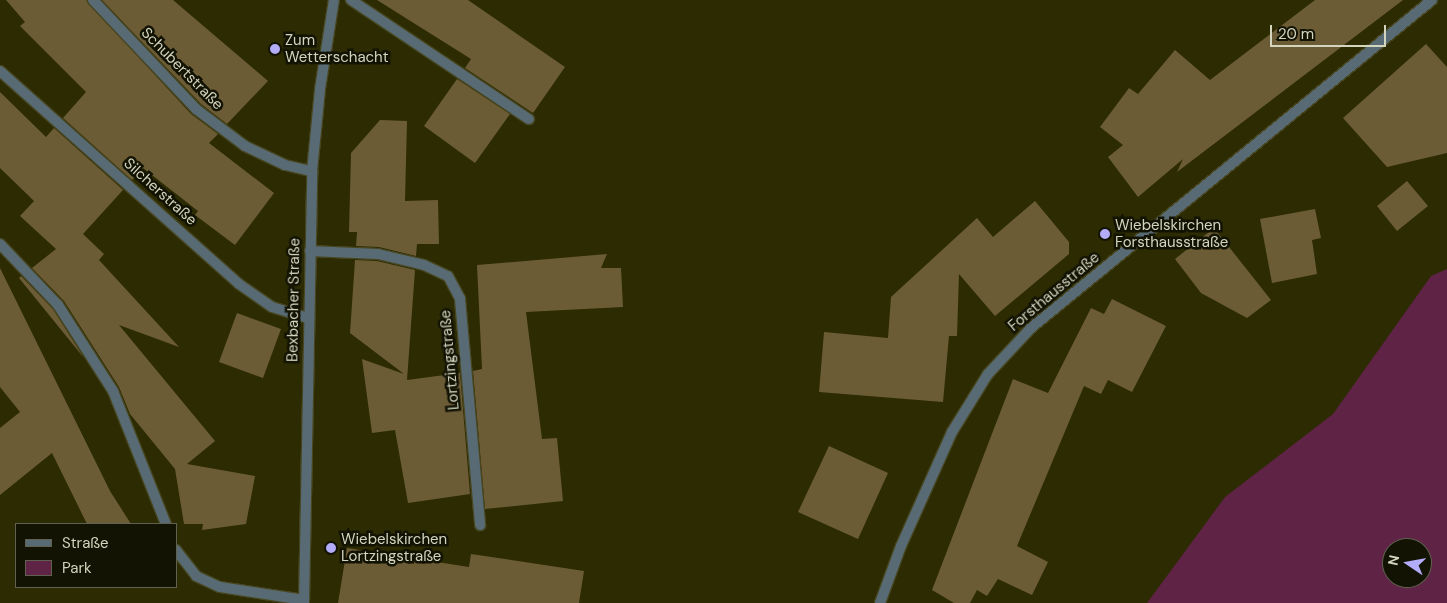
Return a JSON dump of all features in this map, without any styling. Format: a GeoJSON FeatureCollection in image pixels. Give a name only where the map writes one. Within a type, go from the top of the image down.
{"type":"FeatureCollection","features":[{"type":"Feature","properties":{"kind":"street","name":"Schubertstraße"},"geometry":{"type":"LineString","coordinates":[[93,0],[196,109],[245,146],[285,165],[312,171]]}},
{"type":"Feature","properties":{"kind":"street","name":"Bexbacher Straße"},"geometry":{"type":"LineString","coordinates":[[304,601],[312,171],[320,89],[334,0]]}},
{"type":"Feature","properties":{"kind":"street"},"geometry":{"type":"LineString","coordinates":[[351,0],[529,119]]}},
{"type":"Feature","properties":{"kind":"street","name":"Forsthausstraße"},"geometry":{"type":"LineString","coordinates":[[880,603],[901,546],[952,432],[988,374],[1031,328],[1432,0]]}},
{"type":"Feature","properties":{"kind":"street","name":"Silcherstraße"},"geometry":{"type":"LineString","coordinates":[[0,71],[239,284],[272,307],[309,318]]}},
{"type":"Feature","properties":{"kind":"street"},"geometry":{"type":"LineString","coordinates":[[0,244],[58,305],[113,391],[166,523]]}},
{"type":"Feature","properties":{"kind":"street","name":"Lortzingstraße"},"geometry":{"type":"LineString","coordinates":[[310,251],[378,254],[424,265],[448,276],[460,298],[480,525]]}},
{"type":"Feature","properties":{"kind":"street"},"geometry":{"type":"LineString","coordinates":[[178,553],[196,576],[220,587],[304,601]]}},
{"type":"Feature","properties":{"kind":"green space"},"geometry":{"type":"Polygon","coordinates":[[[1447,269],[1447,603],[1147,603],[1225,497],[1333,414],[1431,276],[1447,269]]]}},
{"type":"Feature","properties":{"kind":"building"},"geometry":{"type":"Polygon","coordinates":[[[6,0],[86,0],[191,114],[218,134],[209,143],[274,193],[235,245],[195,215],[198,211],[143,168],[132,180],[63,118],[86,92],[20,26],[25,22],[6,0]]]}},
{"type":"Feature","properties":{"kind":"building"},"geometry":{"type":"Polygon","coordinates":[[[102,0],[173,0],[268,81],[227,124],[201,104],[102,0]]]}},
{"type":"Feature","properties":{"kind":"building"},"geometry":{"type":"Polygon","coordinates":[[[377,0],[468,0],[565,67],[533,113],[465,68],[471,59],[377,0]]]}},
{"type":"Feature","properties":{"kind":"building"},"geometry":{"type":"Polygon","coordinates":[[[1315,0],[1403,0],[1177,172],[1183,159],[1138,197],[1108,157],[1123,145],[1100,127],[1129,88],[1138,94],[1175,50],[1210,80],[1315,0]]]}},
{"type":"Feature","properties":{"kind":"building"},"geometry":{"type":"Polygon","coordinates":[[[1426,44],[1447,67],[1447,153],[1387,167],[1343,118],[1426,44]]]}},
{"type":"Feature","properties":{"kind":"building"},"geometry":{"type":"Polygon","coordinates":[[[457,79],[510,114],[475,163],[424,126],[457,79]]]}},
{"type":"Feature","properties":{"kind":"building"},"geometry":{"type":"Polygon","coordinates":[[[0,92],[46,137],[54,128],[123,190],[83,234],[104,254],[99,260],[179,347],[119,325],[215,441],[187,464],[255,476],[246,524],[202,530],[203,524],[184,524],[175,469],[130,414],[119,387],[64,301],[32,268],[56,249],[20,216],[34,201],[0,168],[0,92]]]}},
{"type":"Feature","properties":{"kind":"building"},"geometry":{"type":"Polygon","coordinates":[[[380,120],[407,121],[405,201],[438,200],[439,244],[417,244],[416,256],[379,247],[356,246],[357,232],[349,232],[351,153],[380,120]]]}},
{"type":"Feature","properties":{"kind":"building"},"geometry":{"type":"Polygon","coordinates":[[[1407,181],[1428,206],[1397,231],[1377,206],[1407,181]]]}},
{"type":"Feature","properties":{"kind":"building"},"geometry":{"type":"Polygon","coordinates":[[[1035,201],[1069,242],[1069,254],[995,316],[959,274],[957,336],[949,336],[943,402],[819,392],[824,332],[888,338],[891,297],[977,218],[993,237],[1035,201]]]}},
{"type":"Feature","properties":{"kind":"building"},"geometry":{"type":"Polygon","coordinates":[[[1315,209],[1321,238],[1312,240],[1317,274],[1272,283],[1260,219],[1315,209]]]}},
{"type":"Feature","properties":{"kind":"building"},"geometry":{"type":"Polygon","coordinates":[[[1214,228],[1271,300],[1247,318],[1201,293],[1175,259],[1214,228]]]}},
{"type":"Feature","properties":{"kind":"building"},"geometry":{"type":"Polygon","coordinates":[[[607,254],[601,268],[621,268],[623,307],[526,312],[542,439],[557,438],[563,501],[485,509],[473,371],[482,369],[477,265],[607,254]]]}},
{"type":"Feature","properties":{"kind":"building"},"geometry":{"type":"Polygon","coordinates":[[[355,260],[377,261],[415,270],[407,380],[460,373],[470,494],[408,503],[395,430],[372,433],[362,359],[404,374],[350,333],[355,260]]]}},
{"type":"Feature","properties":{"kind":"building"},"geometry":{"type":"Polygon","coordinates":[[[0,268],[110,491],[130,523],[87,523],[52,453],[0,495],[0,428],[20,412],[0,387],[0,268]]]}},
{"type":"Feature","properties":{"kind":"building"},"geometry":{"type":"Polygon","coordinates":[[[21,276],[53,309],[84,358],[19,278],[21,276]]]}},
{"type":"Feature","properties":{"kind":"building"},"geometry":{"type":"Polygon","coordinates":[[[1112,299],[1166,326],[1132,392],[1108,380],[1101,394],[1084,386],[1017,546],[1048,562],[1032,595],[998,579],[987,596],[977,590],[970,603],[954,603],[932,590],[1013,379],[1048,393],[1091,308],[1104,314],[1112,299]]]}},
{"type":"Feature","properties":{"kind":"building"},"geometry":{"type":"Polygon","coordinates":[[[237,313],[281,329],[263,378],[219,362],[237,313]]]}},
{"type":"Feature","properties":{"kind":"building"},"geometry":{"type":"Polygon","coordinates":[[[829,446],[888,473],[858,539],[798,512],[829,446]]]}},
{"type":"Feature","properties":{"kind":"building"},"geometry":{"type":"Polygon","coordinates":[[[347,548],[469,567],[471,554],[584,571],[579,603],[338,603],[347,548]]]}},
{"type":"Feature","properties":{"kind":"place","name":"Zum Wetterschacht"},"geometry":{"type":"Point","coordinates":[275,49]}},
{"type":"Feature","properties":{"kind":"place","name":"Wiebelskirchen Forsthausstraße"},"geometry":{"type":"Point","coordinates":[1105,234]}},
{"type":"Feature","properties":{"kind":"place","name":"Wiebelskirchen Lortzingstraße"},"geometry":{"type":"Point","coordinates":[331,548]}}]}
